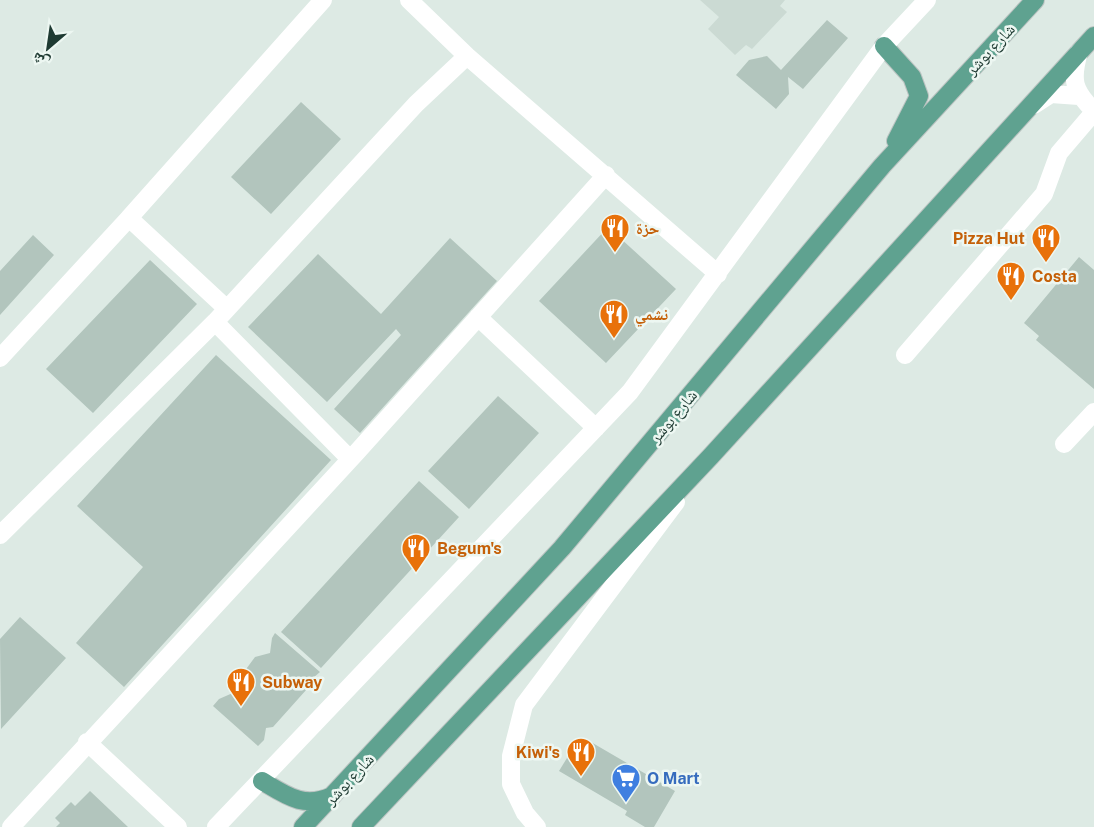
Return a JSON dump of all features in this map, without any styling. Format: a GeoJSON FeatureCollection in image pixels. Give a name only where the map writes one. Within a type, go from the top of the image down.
{"type":"FeatureCollection","features":[{"type":"Feature","properties":{"kind":"main road","name":"شارع بوشر"},"geometry":{"type":"LineString","coordinates":[[303,827],[562,548],[882,166],[1035,0]]}},
{"type":"Feature","properties":{"kind":"main road"},"geometry":{"type":"LineString","coordinates":[[361,827],[711,456],[1094,36]]}},
{"type":"Feature","properties":{"kind":"main road"},"geometry":{"type":"LineString","coordinates":[[882,166],[919,96],[912,77],[884,46]]}},
{"type":"Feature","properties":{"kind":"main road"},"geometry":{"type":"LineString","coordinates":[[262,781],[302,803],[321,802],[334,796]]}},
{"type":"Feature","properties":{"kind":"street"},"geometry":{"type":"LineString","coordinates":[[0,358],[129,218],[323,0]]}},
{"type":"Feature","properties":{"kind":"street"},"geometry":{"type":"LineString","coordinates":[[409,0],[467,56],[718,274]]}},
{"type":"Feature","properties":{"kind":"street"},"geometry":{"type":"LineString","coordinates":[[216,827],[630,392],[884,46],[927,0]]}},
{"type":"Feature","properties":{"kind":"street"},"geometry":{"type":"LineString","coordinates":[[905,355],[1044,194],[1059,153],[1094,111],[1079,96],[1074,71],[1079,52]]}},
{"type":"Feature","properties":{"kind":"street"},"geometry":{"type":"LineString","coordinates":[[0,535],[221,315],[416,104],[467,56]]}},
{"type":"Feature","properties":{"kind":"street"},"geometry":{"type":"LineString","coordinates":[[1027,110],[1051,94],[1079,96]]}},
{"type":"Feature","properties":{"kind":"street"},"geometry":{"type":"LineString","coordinates":[[11,827],[350,459],[606,175]]}},
{"type":"Feature","properties":{"kind":"street"},"geometry":{"type":"LineString","coordinates":[[129,218],[221,315],[350,459]]}},
{"type":"Feature","properties":{"kind":"street"},"geometry":{"type":"LineString","coordinates":[[478,317],[596,428]]}},
{"type":"Feature","properties":{"kind":"street"},"geometry":{"type":"LineString","coordinates":[[1064,444],[1094,412]]}},
{"type":"Feature","properties":{"kind":"street"},"geometry":{"type":"LineString","coordinates":[[537,827],[525,813],[511,784],[511,756],[524,705],[711,456]]}},
{"type":"Feature","properties":{"kind":"street"},"geometry":{"type":"LineString","coordinates":[[87,742],[178,827]]}},
{"type":"Feature","properties":{"kind":"shaded area"},"geometry":{"type":"Polygon","coordinates":[[[700,0],[785,0],[780,6],[787,12],[752,49],[746,45],[735,55],[708,29],[719,17],[700,0]]]}},
{"type":"Feature","properties":{"kind":"building"},"geometry":{"type":"Polygon","coordinates":[[[827,20],[848,38],[803,89],[788,77],[789,94],[776,109],[736,75],[749,60],[767,56],[781,70],[827,20]]]}},
{"type":"Feature","properties":{"kind":"building"},"geometry":{"type":"Polygon","coordinates":[[[301,102],[341,139],[271,214],[231,177],[301,102]]]}},
{"type":"Feature","properties":{"kind":"building"},"geometry":{"type":"Polygon","coordinates":[[[608,227],[676,289],[606,363],[539,301],[608,227]]]}},
{"type":"Feature","properties":{"kind":"building"},"geometry":{"type":"Polygon","coordinates":[[[33,235],[54,255],[0,315],[0,271],[33,235]]]}},
{"type":"Feature","properties":{"kind":"building"},"geometry":{"type":"Polygon","coordinates":[[[450,238],[497,281],[360,433],[334,409],[401,335],[396,329],[327,402],[248,327],[318,254],[381,314],[450,238]]]}},
{"type":"Feature","properties":{"kind":"building"},"geometry":{"type":"Polygon","coordinates":[[[1079,257],[1094,270],[1094,389],[1036,340],[1039,336],[1024,323],[1079,257]]]}},
{"type":"Feature","properties":{"kind":"building"},"geometry":{"type":"Polygon","coordinates":[[[150,260],[197,304],[93,413],[46,369],[150,260]]]}},
{"type":"Feature","properties":{"kind":"building"},"geometry":{"type":"Polygon","coordinates":[[[216,355],[331,460],[124,687],[76,643],[143,567],[77,506],[216,355]]]}},
{"type":"Feature","properties":{"kind":"building"},"geometry":{"type":"Polygon","coordinates":[[[498,396],[539,433],[469,509],[428,471],[498,396]]]}},
{"type":"Feature","properties":{"kind":"building"},"geometry":{"type":"Polygon","coordinates":[[[419,481],[459,517],[321,668],[281,632],[419,481]]]}},
{"type":"Feature","properties":{"kind":"building"},"geometry":{"type":"Polygon","coordinates":[[[20,617],[66,658],[1,729],[0,639],[20,617]]]}},
{"type":"Feature","properties":{"kind":"building"},"geometry":{"type":"Polygon","coordinates":[[[275,633],[320,672],[306,684],[307,689],[273,727],[266,728],[264,740],[258,746],[213,706],[219,699],[235,692],[238,680],[255,657],[270,653],[275,633]]]}},
{"type":"Feature","properties":{"kind":"building"},"geometry":{"type":"Polygon","coordinates":[[[584,738],[675,791],[654,827],[645,827],[625,815],[627,811],[559,771],[567,758],[573,757],[584,738]]]}},
{"type":"Feature","properties":{"kind":"building"},"geometry":{"type":"Polygon","coordinates":[[[90,791],[128,827],[56,827],[60,823],[55,818],[71,802],[75,806],[90,791]]]}},
{"type":"Feature","properties":{"kind":"place","name":"حزة"},"geometry":{"type":"Point","coordinates":[615,254]}},
{"type":"Feature","properties":{"kind":"place","name":"Pizza Hut"},"geometry":{"type":"Point","coordinates":[1046,264]}},
{"type":"Feature","properties":{"kind":"place","name":"Costa"},"geometry":{"type":"Point","coordinates":[1011,302]}},
{"type":"Feature","properties":{"kind":"place","name":"نشمي"},"geometry":{"type":"Point","coordinates":[614,340]}},
{"type":"Feature","properties":{"kind":"place","name":"Begum's"},"geometry":{"type":"Point","coordinates":[416,574]}},
{"type":"Feature","properties":{"kind":"place","name":"Subway"},"geometry":{"type":"Point","coordinates":[241,708]}},
{"type":"Feature","properties":{"kind":"place","name":"Kiwi's"},"geometry":{"type":"Point","coordinates":[581,778]}},
{"type":"Feature","properties":{"kind":"place","name":"O Mart"},"geometry":{"type":"Point","coordinates":[626,804]}}]}
